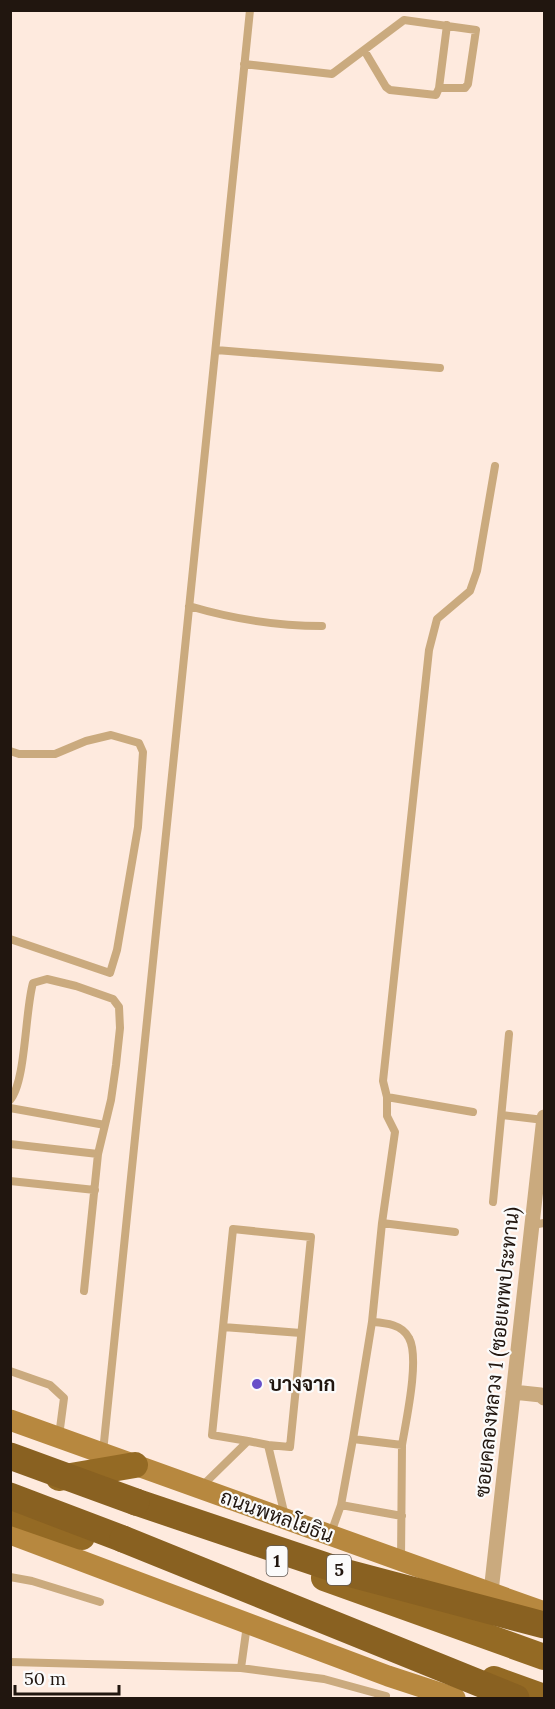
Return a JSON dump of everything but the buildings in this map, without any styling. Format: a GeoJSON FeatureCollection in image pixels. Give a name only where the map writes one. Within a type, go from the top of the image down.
{"type":"FeatureCollection","features":[{"type":"Feature","properties":{"kind":"highway","name":"5"},"geometry":{"type":"LineString","coordinates":[[10,1456],[136,1502],[344,1572],[544,1625]]}},
{"type":"Feature","properties":{"kind":"highway","name":"1"},"geometry":{"type":"LineString","coordinates":[[10,1465],[544,1657]]}},
{"type":"Feature","properties":{"kind":"highway"},"geometry":{"type":"LineString","coordinates":[[50,1479],[135,1465]]}},
{"type":"Feature","properties":{"kind":"highway"},"geometry":{"type":"LineString","coordinates":[[10,1496],[123,1539],[516,1698]]}},
{"type":"Feature","properties":{"kind":"highway","name":"1"},"geometry":{"type":"LineString","coordinates":[[10,1512],[544,1697]]}},
{"type":"Feature","properties":{"kind":"main road","name":"ถนนพหลโยธิน"},"geometry":{"type":"LineString","coordinates":[[10,1420],[544,1611]]}},
{"type":"Feature","properties":{"kind":"main road"},"geometry":{"type":"LineString","coordinates":[[10,1534],[247,1623],[386,1690],[455,1698]]}},
{"type":"Feature","properties":{"kind":"street","name":"ซอยคลองหลวง 1 (ซอยเทพประทาน)"},"geometry":{"type":"LineString","coordinates":[[491,1592],[513,1392],[538,1224],[544,1119]]}},
{"type":"Feature","properties":{"kind":"street"},"geometry":{"type":"LineString","coordinates":[[513,1392],[541,1395],[544,1398]]}},
{"type":"Feature","properties":{"kind":"lane"},"geometry":{"type":"LineString","coordinates":[[102,1453],[250,10]]}},
{"type":"Feature","properties":{"kind":"lane"},"geometry":{"type":"LineString","coordinates":[[244,64],[330,75],[404,20],[476,30],[468,84],[465,88],[439,88]]}},
{"type":"Feature","properties":{"kind":"lane"},"geometry":{"type":"LineString","coordinates":[[364,50],[390,90],[436,95],[439,88],[447,25]]}},
{"type":"Feature","properties":{"kind":"lane"},"geometry":{"type":"LineString","coordinates":[[216,350],[440,368]]}},
{"type":"Feature","properties":{"kind":"lane"},"geometry":{"type":"LineString","coordinates":[[331,1535],[341,1505],[372,1322],[382,1223],[395,1132],[387,1116],[387,1097],[383,1081],[429,650],[437,619],[470,591],[477,571],[495,466]]}},
{"type":"Feature","properties":{"kind":"lane"},"geometry":{"type":"LineString","coordinates":[[189,606],[226,617],[285,626],[322,626]]}},
{"type":"Feature","properties":{"kind":"lane"},"geometry":{"type":"LineString","coordinates":[[10,751],[20,754],[55,754],[86,741],[111,735],[139,743],[143,752],[138,827],[117,950],[110,973],[10,939]]}},
{"type":"Feature","properties":{"kind":"lane"},"geometry":{"type":"LineString","coordinates":[[10,1100],[17,1090],[33,983],[47,979],[113,999],[119,1007],[120,1028],[116,1065],[99,1154],[84,1291]]}},
{"type":"Feature","properties":{"kind":"lane"},"geometry":{"type":"LineString","coordinates":[[493,1202],[509,1034]]}},
{"type":"Feature","properties":{"kind":"lane"},"geometry":{"type":"LineString","coordinates":[[387,1097],[473,1112]]}},
{"type":"Feature","properties":{"kind":"lane"},"geometry":{"type":"LineString","coordinates":[[10,1108],[105,1125]]}},
{"type":"Feature","properties":{"kind":"lane"},"geometry":{"type":"LineString","coordinates":[[502,1115],[544,1119]]}},
{"type":"Feature","properties":{"kind":"lane"},"geometry":{"type":"LineString","coordinates":[[10,1144],[99,1154]]}},
{"type":"Feature","properties":{"kind":"lane"},"geometry":{"type":"LineString","coordinates":[[10,1181],[95,1190]]}},
{"type":"Feature","properties":{"kind":"lane"},"geometry":{"type":"LineString","coordinates":[[382,1223],[455,1232]]}},
{"type":"Feature","properties":{"kind":"lane"},"geometry":{"type":"LineString","coordinates":[[233,1229],[311,1237],[290,1447],[212,1436],[223,1327],[233,1229]]}},
{"type":"Feature","properties":{"kind":"lane"},"geometry":{"type":"LineString","coordinates":[[372,1322],[393,1324],[409,1336],[414,1353],[402,1445],[401,1560]]}},
{"type":"Feature","properties":{"kind":"lane"},"geometry":{"type":"LineString","coordinates":[[223,1327],[301,1333]]}},
{"type":"Feature","properties":{"kind":"lane"},"geometry":{"type":"LineString","coordinates":[[10,1371],[50,1385],[64,1398],[58,1438]]}},
{"type":"Feature","properties":{"kind":"lane"},"geometry":{"type":"LineString","coordinates":[[353,1439],[402,1445]]}},
{"type":"Feature","properties":{"kind":"lane"},"geometry":{"type":"LineString","coordinates":[[200,1488],[248,1441]]}},
{"type":"Feature","properties":{"kind":"lane"},"geometry":{"type":"LineString","coordinates":[[267,1445],[286,1519]]}},
{"type":"Feature","properties":{"kind":"lane"},"geometry":{"type":"LineString","coordinates":[[341,1505],[402,1516]]}},
{"type":"Feature","properties":{"kind":"lane"},"geometry":{"type":"LineString","coordinates":[[10,1577],[32,1581],[100,1602]]}},
{"type":"Feature","properties":{"kind":"lane"},"geometry":{"type":"LineString","coordinates":[[241,1668],[247,1623]]}},
{"type":"Feature","properties":{"kind":"lane"},"geometry":{"type":"LineString","coordinates":[[10,1662],[241,1668],[324,1678],[386,1690]]}},
{"type":"Feature","properties":{"kind":"place","name":"บางจาก"},"geometry":{"type":"Point","coordinates":[257,1384]}}]}
